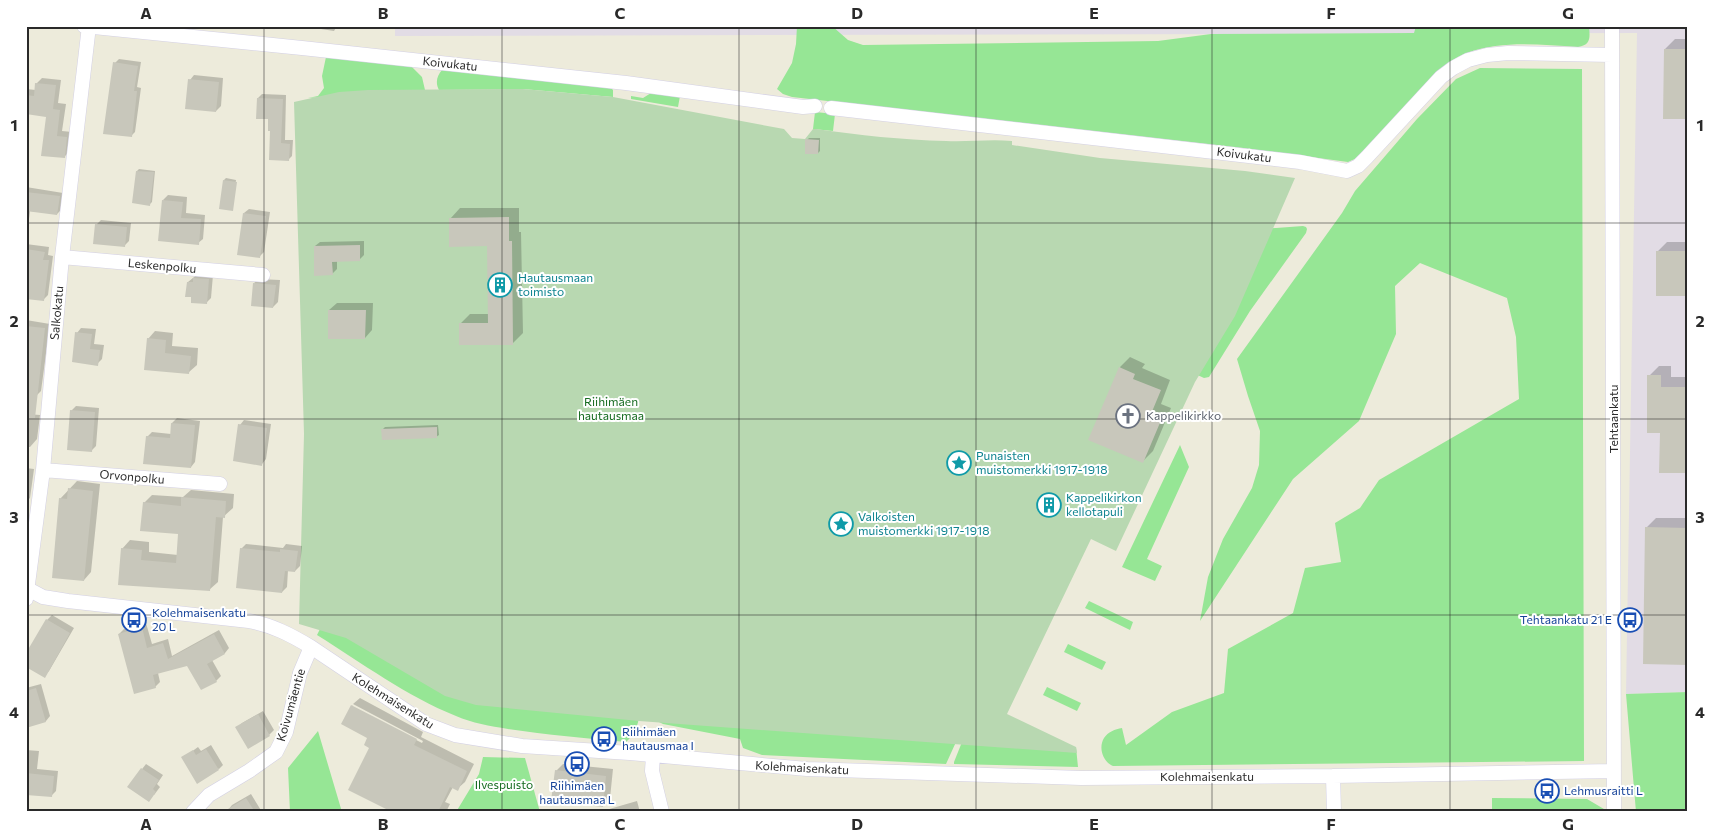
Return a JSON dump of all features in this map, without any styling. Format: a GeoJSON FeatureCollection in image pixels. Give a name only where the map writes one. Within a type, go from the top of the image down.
{"type":"FeatureCollection","features":[{"type":"Feature","properties":{"kind":"street","name":"Koivukatu"},"geometry":{"type":"LineString","coordinates":[[84,26],[626,83],[803,107],[815,106]]}},
{"type":"Feature","properties":{"kind":"street","name":"Tehtaankatu"},"geometry":{"type":"LineString","coordinates":[[1612,26],[1614,812]]}},
{"type":"Feature","properties":{"kind":"street","name":"Salkokatu"},"geometry":{"type":"LineString","coordinates":[[27,592],[43,470],[62,258],[89,27]]}},
{"type":"Feature","properties":{"kind":"street","name":"Koivukatu"},"geometry":{"type":"LineString","coordinates":[[832,108],[1300,162],[1347,170],[1358,166],[1441,77],[1468,60],[1487,55],[1508,53],[1612,55]]}},
{"type":"Feature","properties":{"kind":"street","name":"Leskenpolku"},"geometry":{"type":"LineString","coordinates":[[62,258],[263,275]]}},
{"type":"Feature","properties":{"kind":"street","name":"Orvonpolku"},"geometry":{"type":"LineString","coordinates":[[43,470],[220,484]]}},
{"type":"Feature","properties":{"kind":"street","name":"Kolehmaisenkatu"},"geometry":{"type":"LineString","coordinates":[[27,592],[68,601],[258,623],[279,629],[311,647],[426,724],[448,733],[488,742],[522,746],[807,769],[1081,778],[1614,771]]}},
{"type":"Feature","properties":{"kind":"street","name":"Koivumäentie"},"geometry":{"type":"LineString","coordinates":[[193,812],[210,795],[276,752],[286,732],[300,673],[311,647]]}},
{"type":"Feature","properties":{"kind":"street"},"geometry":{"type":"LineString","coordinates":[[653,756],[652,771],[662,812]]}},
{"type":"Feature","properties":{"kind":"street"},"geometry":{"type":"LineString","coordinates":[[1333,776],[1334,812]]}},
{"type":"Feature","properties":{"kind":"shaded area"},"geometry":{"type":"Polygon","coordinates":[[[395,26],[1688,26],[1688,692],[1626,694],[1637,33],[395,36],[395,26]]]}},
{"type":"Feature","properties":{"kind":"green space"},"geometry":{"type":"Polygon","coordinates":[[[797,26],[832,26],[848,40],[863,45],[1158,41],[1211,34],[1414,33],[1416,26],[1589,26],[1590,34],[1587,43],[1578,47],[1494,46],[1458,57],[1434,75],[1357,158],[1348,162],[1243,148],[792,97],[783,94],[777,89],[792,63],[797,26]]]}},
{"type":"Feature","properties":{"kind":"green space"},"geometry":{"type":"Polygon","coordinates":[[[326,57],[411,66],[422,77],[425,90],[308,98],[318,96],[324,88],[322,76],[326,57]]]}},
{"type":"Feature","properties":{"kind":"green space"},"geometry":{"type":"Polygon","coordinates":[[[1480,68],[1582,69],[1584,761],[1113,766],[1109,764],[1102,754],[1101,746],[1104,738],[1110,732],[1122,728],[1126,745],[1172,712],[1224,693],[1228,649],[1293,613],[1305,568],[1341,562],[1335,523],[1360,508],[1379,480],[1519,399],[1516,337],[1507,298],[1420,263],[1395,286],[1396,334],[1359,421],[1293,479],[1200,621],[1208,577],[1223,539],[1252,488],[1259,465],[1260,431],[1237,359],[1342,213],[1355,191],[1417,119],[1456,79],[1480,68]]]}},
{"type":"Feature","properties":{"kind":"green space"},"geometry":{"type":"Polygon","coordinates":[[[442,70],[611,88],[613,90],[613,97],[523,89],[439,90],[437,79],[442,70]]]}},
{"type":"Feature","properties":{"kind":"green space","name":"Riihimäen hautausmaa"},"geometry":{"type":"Polygon","coordinates":[[[523,89],[613,97],[784,129],[792,138],[805,139],[813,129],[816,129],[913,140],[1012,141],[1012,145],[1100,158],[1245,171],[1295,178],[1235,316],[1195,382],[1116,551],[1091,539],[1007,714],[1076,747],[1077,753],[639,721],[476,705],[445,696],[346,638],[299,624],[304,434],[294,102],[339,92],[368,90],[523,89]]]}},
{"type":"Feature","properties":{"kind":"green space"},"geometry":{"type":"Polygon","coordinates":[[[651,93],[680,96],[678,107],[631,99],[631,96],[643,98],[651,93]]]}},
{"type":"Feature","properties":{"kind":"green space"},"geometry":{"type":"Polygon","coordinates":[[[815,112],[835,114],[833,131],[813,129],[815,112]]]}},
{"type":"Feature","properties":{"kind":"green space"},"geometry":{"type":"Polygon","coordinates":[[[1303,226],[1307,229],[1306,233],[1250,311],[1209,377],[1204,378],[1154,355],[1211,230],[1303,226]]]}},
{"type":"Feature","properties":{"kind":"green space"},"geometry":{"type":"Polygon","coordinates":[[[1180,445],[1189,467],[1147,559],[1162,566],[1155,581],[1122,567],[1180,445]]]}},
{"type":"Feature","properties":{"kind":"green space"},"geometry":{"type":"Polygon","coordinates":[[[1089,601],[1133,622],[1130,630],[1085,608],[1089,601]]]}},
{"type":"Feature","properties":{"kind":"green space"},"geometry":{"type":"Polygon","coordinates":[[[321,627],[639,714],[637,726],[626,742],[523,731],[468,721],[420,699],[317,635],[321,627]]]}},
{"type":"Feature","properties":{"kind":"green space"},"geometry":{"type":"Polygon","coordinates":[[[1068,644],[1106,662],[1102,670],[1064,652],[1068,644]]]}},
{"type":"Feature","properties":{"kind":"green space"},"geometry":{"type":"Polygon","coordinates":[[[1047,687],[1081,703],[1077,711],[1043,695],[1047,687]]]}},
{"type":"Feature","properties":{"kind":"green space"},"geometry":{"type":"Polygon","coordinates":[[[1688,692],[1688,812],[1636,812],[1626,694],[1688,692]]]}},
{"type":"Feature","properties":{"kind":"green space"},"geometry":{"type":"Polygon","coordinates":[[[658,717],[956,742],[946,764],[762,755],[743,748],[740,739],[663,724],[657,721],[658,717]]]}},
{"type":"Feature","properties":{"kind":"green space"},"geometry":{"type":"Polygon","coordinates":[[[318,731],[342,812],[290,812],[288,768],[318,731]]]}},
{"type":"Feature","properties":{"kind":"green space"},"geometry":{"type":"Polygon","coordinates":[[[962,742],[1076,747],[1078,767],[954,764],[962,742]]]}},
{"type":"Feature","properties":{"kind":"green space","name":"Ilvespuisto"},"geometry":{"type":"Polygon","coordinates":[[[483,757],[525,758],[540,812],[456,812],[479,774],[483,757]]]}},
{"type":"Feature","properties":{"kind":"green space"},"geometry":{"type":"Polygon","coordinates":[[[1492,798],[1587,799],[1609,812],[1492,812],[1492,798]]]}},
{"type":"Feature","properties":{"kind":"building"},"geometry":{"type":"Polygon","coordinates":[[[1664,49],[1688,49],[1688,119],[1663,119],[1664,49]]]}},
{"type":"Feature","properties":{"kind":"building"},"geometry":{"type":"Polygon","coordinates":[[[113,62],[138,66],[134,91],[137,91],[132,137],[103,134],[113,62]]]}},
{"type":"Feature","properties":{"kind":"building"},"geometry":{"type":"Polygon","coordinates":[[[188,79],[219,82],[216,112],[185,109],[188,79]]]}},
{"type":"Feature","properties":{"kind":"building"},"geometry":{"type":"Polygon","coordinates":[[[35,83],[56,85],[53,109],[60,110],[57,136],[67,137],[65,158],[41,156],[46,117],[26,114],[26,95],[34,96],[35,83]]]}},
{"type":"Feature","properties":{"kind":"building"},"geometry":{"type":"Polygon","coordinates":[[[257,98],[283,99],[281,143],[290,144],[289,161],[269,160],[270,131],[268,131],[268,119],[256,119],[257,98]]]}},
{"type":"Feature","properties":{"kind":"building"},"geometry":{"type":"Polygon","coordinates":[[[805,139],[819,140],[818,154],[805,154],[805,139]]]}},
{"type":"Feature","properties":{"kind":"building"},"geometry":{"type":"Polygon","coordinates":[[[136,171],[154,172],[150,206],[132,203],[136,171]]]}},
{"type":"Feature","properties":{"kind":"building"},"geometry":{"type":"Polygon","coordinates":[[[223,180],[237,182],[233,211],[219,209],[223,180]]]}},
{"type":"Feature","properties":{"kind":"building"},"geometry":{"type":"Polygon","coordinates":[[[26,192],[60,196],[57,215],[26,211],[26,192]]]}},
{"type":"Feature","properties":{"kind":"building"},"geometry":{"type":"Polygon","coordinates":[[[162,200],[183,202],[181,218],[201,219],[199,245],[158,241],[162,200]]]}},
{"type":"Feature","properties":{"kind":"building"},"geometry":{"type":"Polygon","coordinates":[[[243,213],[266,216],[260,258],[237,255],[243,213]]]}},
{"type":"Feature","properties":{"kind":"building","name":"Hautausmaan toimisto"},"geometry":{"type":"Polygon","coordinates":[[[509,217],[509,241],[512,241],[513,345],[459,345],[459,323],[488,323],[487,246],[449,247],[449,218],[509,217]]]}},
{"type":"Feature","properties":{"kind":"building"},"geometry":{"type":"Polygon","coordinates":[[[95,224],[127,227],[125,247],[93,244],[95,224]]]}},
{"type":"Feature","properties":{"kind":"building"},"geometry":{"type":"Polygon","coordinates":[[[360,245],[360,261],[332,262],[333,275],[314,276],[314,246],[360,245]]]}},
{"type":"Feature","properties":{"kind":"building"},"geometry":{"type":"Polygon","coordinates":[[[26,249],[45,252],[43,260],[49,260],[44,301],[26,299],[26,249]]]}},
{"type":"Feature","properties":{"kind":"building"},"geometry":{"type":"Polygon","coordinates":[[[1656,251],[1688,251],[1688,296],[1656,296],[1656,251]]]}},
{"type":"Feature","properties":{"kind":"building"},"geometry":{"type":"Polygon","coordinates":[[[193,278],[209,279],[207,304],[191,303],[191,297],[185,297],[187,282],[193,282],[193,278]]]}},
{"type":"Feature","properties":{"kind":"building"},"geometry":{"type":"Polygon","coordinates":[[[253,283],[276,285],[273,308],[251,306],[253,283]]]}},
{"type":"Feature","properties":{"kind":"building"},"geometry":{"type":"Polygon","coordinates":[[[328,310],[366,310],[365,339],[328,339],[328,310]]]}},
{"type":"Feature","properties":{"kind":"building"},"geometry":{"type":"Polygon","coordinates":[[[26,326],[45,328],[35,418],[26,418],[26,326]]]}},
{"type":"Feature","properties":{"kind":"building"},"geometry":{"type":"Polygon","coordinates":[[[75,332],[92,334],[90,349],[100,350],[98,366],[72,362],[75,332]]]}},
{"type":"Feature","properties":{"kind":"building"},"geometry":{"type":"Polygon","coordinates":[[[147,338],[166,340],[165,353],[191,356],[189,374],[144,370],[147,338]]]}},
{"type":"Feature","properties":{"kind":"building","name":"Kappelikirkko"},"geometry":{"type":"Polygon","coordinates":[[[1119,367],[1135,374],[1133,379],[1161,390],[1151,414],[1162,418],[1143,463],[1088,440],[1119,367]]]}},
{"type":"Feature","properties":{"kind":"building"},"geometry":{"type":"Polygon","coordinates":[[[1647,375],[1661,375],[1661,387],[1688,387],[1688,473],[1659,473],[1660,433],[1647,433],[1647,375]]]}},
{"type":"Feature","properties":{"kind":"building"},"geometry":{"type":"Polygon","coordinates":[[[70,410],[95,412],[92,452],[67,450],[70,410]]]}},
{"type":"Feature","properties":{"kind":"building"},"geometry":{"type":"Polygon","coordinates":[[[171,423],[195,425],[191,468],[143,464],[146,436],[170,438],[171,423]]]}},
{"type":"Feature","properties":{"kind":"building"},"geometry":{"type":"Polygon","coordinates":[[[238,424],[267,428],[262,466],[233,461],[238,424]]]}},
{"type":"Feature","properties":{"kind":"building"},"geometry":{"type":"Polygon","coordinates":[[[437,427],[437,438],[382,440],[381,429],[437,427]]]}},
{"type":"Feature","properties":{"kind":"building"},"geometry":{"type":"Polygon","coordinates":[[[68,488],[93,491],[84,581],[52,578],[59,498],[67,499],[68,488]]]}},
{"type":"Feature","properties":{"kind":"building"},"geometry":{"type":"Polygon","coordinates":[[[181,497],[226,501],[225,518],[216,517],[210,591],[118,585],[121,548],[142,550],[141,560],[176,563],[178,534],[140,531],[143,502],[181,506],[181,497]]]}},
{"type":"Feature","properties":{"kind":"building"},"geometry":{"type":"Polygon","coordinates":[[[1645,527],[1688,528],[1688,665],[1643,664],[1645,527]]]}},
{"type":"Feature","properties":{"kind":"building"},"geometry":{"type":"Polygon","coordinates":[[[240,548],[280,552],[280,549],[298,551],[295,572],[285,571],[282,593],[236,588],[240,548]]]}},
{"type":"Feature","properties":{"kind":"building"},"geometry":{"type":"Polygon","coordinates":[[[46,619],[70,633],[45,678],[26,667],[26,653],[46,619]]]}},
{"type":"Feature","properties":{"kind":"building"},"geometry":{"type":"Polygon","coordinates":[[[142,627],[147,648],[163,643],[168,659],[214,634],[225,654],[207,664],[217,682],[201,690],[187,666],[153,675],[156,688],[134,694],[118,634],[142,627]]]}},
{"type":"Feature","properties":{"kind":"building"},"geometry":{"type":"Polygon","coordinates":[[[36,688],[46,722],[26,728],[26,691],[36,688]]]}},
{"type":"Feature","properties":{"kind":"building"},"geometry":{"type":"Polygon","coordinates":[[[351,705],[417,739],[414,745],[467,771],[458,791],[450,787],[438,812],[392,812],[348,790],[369,748],[364,745],[367,738],[341,724],[351,705]]]}},
{"type":"Feature","properties":{"kind":"building"},"geometry":{"type":"Polygon","coordinates":[[[258,714],[270,736],[248,749],[235,727],[258,714]]]}},
{"type":"Feature","properties":{"kind":"building"},"geometry":{"type":"Polygon","coordinates":[[[206,749],[219,770],[197,784],[181,757],[193,750],[196,755],[206,749]]]}},
{"type":"Feature","properties":{"kind":"building"},"geometry":{"type":"Polygon","coordinates":[[[141,768],[159,780],[153,789],[156,792],[149,802],[127,787],[141,768]]]}},
{"type":"Feature","properties":{"kind":"building"},"geometry":{"type":"Polygon","coordinates":[[[555,770],[606,776],[603,807],[551,801],[555,770]]]}},
{"type":"Feature","properties":{"kind":"building"},"geometry":{"type":"Polygon","coordinates":[[[26,773],[54,776],[52,797],[26,795],[26,773]]]}},
{"type":"Feature","properties":{"kind":"building"},"geometry":{"type":"Polygon","coordinates":[[[246,798],[255,812],[223,812],[246,798]]]}},
{"type":"Feature","properties":{"kind":"place","name":"Hautausmaan toimisto"},"geometry":{"type":"Point","coordinates":[500,285]}},
{"type":"Feature","properties":{"kind":"place","name":"Kappelikirkko"},"geometry":{"type":"Point","coordinates":[1128,416]}},
{"type":"Feature","properties":{"kind":"place","name":"Punaisten muistomerkki 1917-1918"},"geometry":{"type":"Point","coordinates":[959,463]}},
{"type":"Feature","properties":{"kind":"place","name":"Kappelikirkon kellotapuli"},"geometry":{"type":"Point","coordinates":[1049,505]}},
{"type":"Feature","properties":{"kind":"place","name":"Valkoisten muistomerkki 1917-1918"},"geometry":{"type":"Point","coordinates":[841,524]}},
{"type":"Feature","properties":{"kind":"place","name":"Kolehmaisenkatu 20 L"},"geometry":{"type":"Point","coordinates":[134,620]}},
{"type":"Feature","properties":{"kind":"place","name":"Tehtaankatu 21 E"},"geometry":{"type":"Point","coordinates":[1630,620]}},
{"type":"Feature","properties":{"kind":"place","name":"Riihimäen hautausmaa I"},"geometry":{"type":"Point","coordinates":[604,739]}},
{"type":"Feature","properties":{"kind":"place","name":"Riihimäen hautausmaa L"},"geometry":{"type":"Point","coordinates":[577,764]}},
{"type":"Feature","properties":{"kind":"place","name":"Lehmusraitti L"},"geometry":{"type":"Point","coordinates":[1547,791]}}]}
